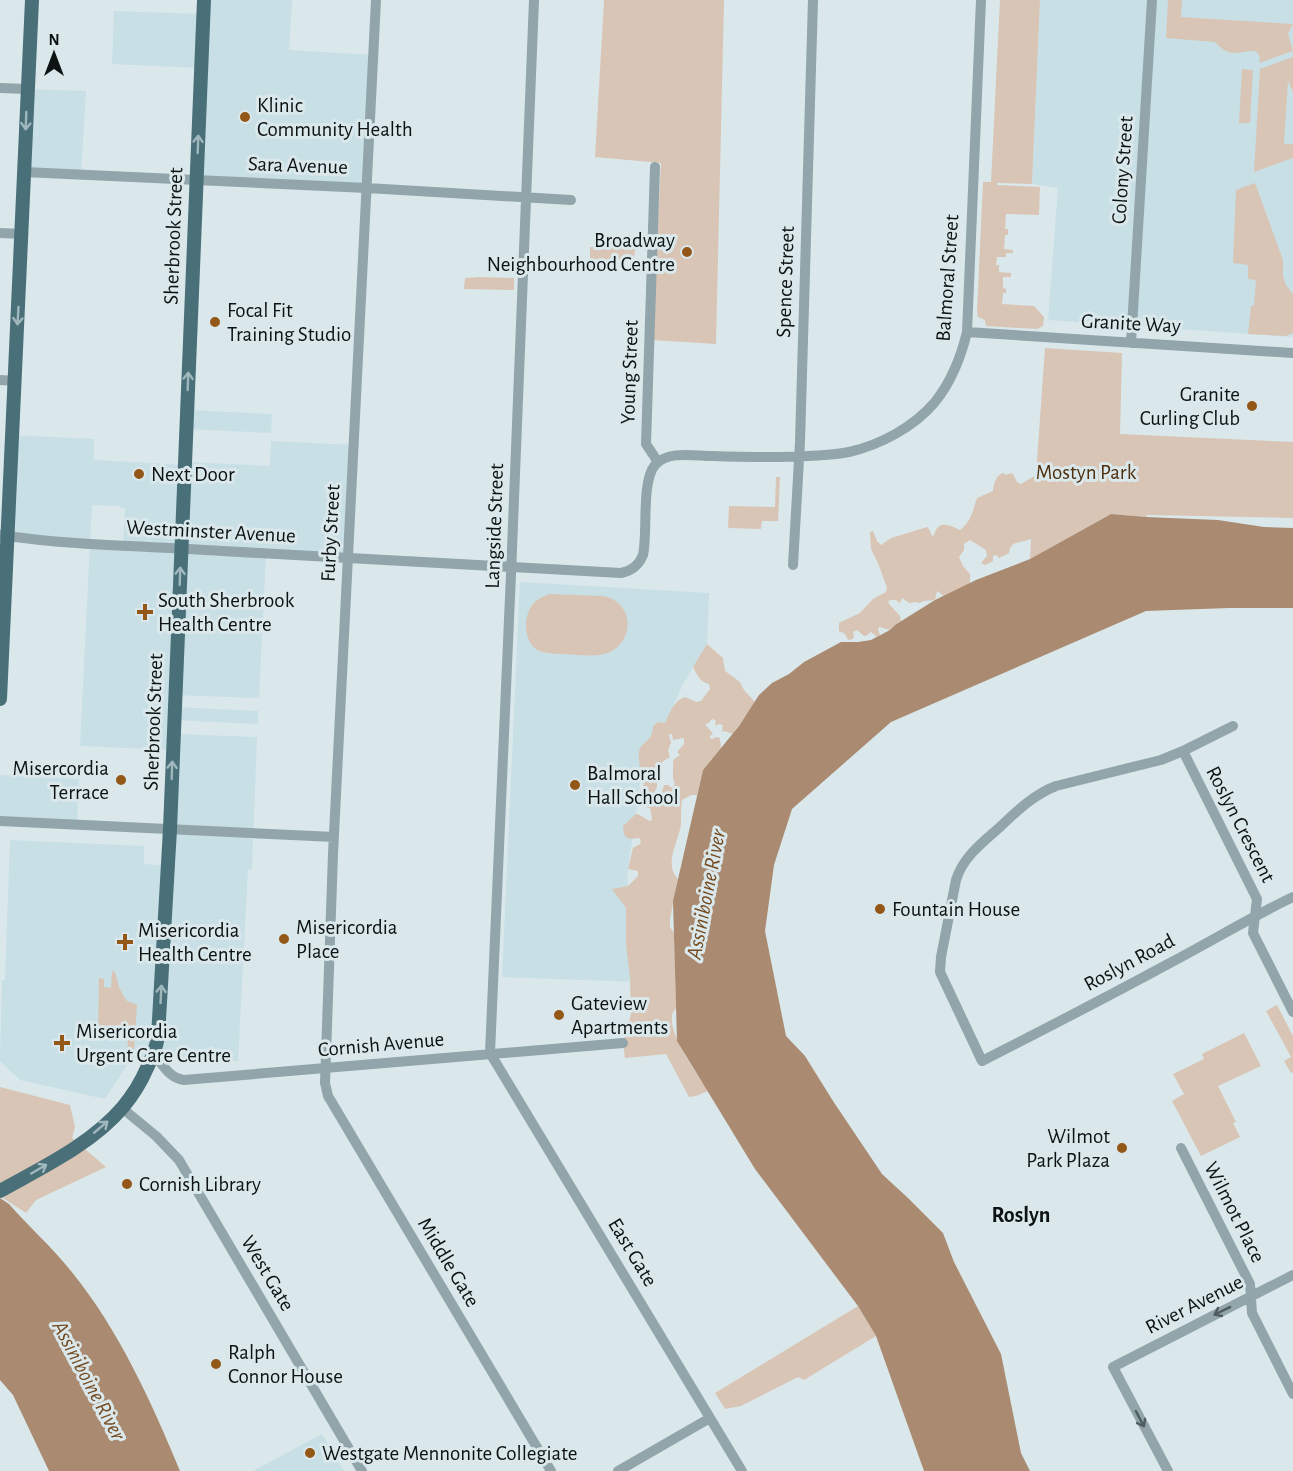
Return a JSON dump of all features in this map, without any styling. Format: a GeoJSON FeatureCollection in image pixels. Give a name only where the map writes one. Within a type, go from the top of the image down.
{"type":"FeatureCollection","features":[{"type":"Feature","properties":{"kind":"main road"},"geometry":{"type":"LineString","coordinates":[[0,699],[4,535],[15,381],[32,0]]}},
{"type":"Feature","properties":{"kind":"main road","name":"Sherbrook Street"},"geometry":{"type":"LineString","coordinates":[[0,1191],[77,1146],[99,1130],[122,1108],[138,1087],[154,1054],[158,1037],[170,829],[204,0]]}},
{"type":"Feature","properties":{"kind":"street","name":"Furby Street"},"geometry":{"type":"LineString","coordinates":[[326,1069],[334,837],[376,0]]}},
{"type":"Feature","properties":{"kind":"street","name":"Langside Street"},"geometry":{"type":"LineString","coordinates":[[490,1053],[534,0]]}},
{"type":"Feature","properties":{"kind":"street","name":"Spence Street"},"geometry":{"type":"LineString","coordinates":[[793,565],[799,456],[813,0]]}},
{"type":"Feature","properties":{"kind":"street","name":"Balmoral Street"},"geometry":{"type":"LineString","coordinates":[[658,462],[667,457],[679,456],[783,458],[833,454],[864,448],[889,437],[917,419],[935,402],[954,372],[967,332],[981,0]]}},
{"type":"Feature","properties":{"kind":"street","name":"Colony Street"},"geometry":{"type":"LineString","coordinates":[[1131,343],[1152,0]]}},
{"type":"Feature","properties":{"kind":"street"},"geometry":{"type":"LineString","coordinates":[[0,88],[28,89]]}},
{"type":"Feature","properties":{"kind":"street","name":"Young Street"},"geometry":{"type":"LineString","coordinates":[[655,167],[646,444],[658,462]]}},
{"type":"Feature","properties":{"kind":"street","name":"Sara Avenue"},"geometry":{"type":"LineString","coordinates":[[24,172],[571,200]]}},
{"type":"Feature","properties":{"kind":"street"},"geometry":{"type":"LineString","coordinates":[[0,233],[21,234]]}},
{"type":"Feature","properties":{"kind":"street","name":"Granite Way"},"geometry":{"type":"LineString","coordinates":[[967,332],[1293,353]]}},
{"type":"Feature","properties":{"kind":"street"},"geometry":{"type":"LineString","coordinates":[[0,380],[15,381]]}},
{"type":"Feature","properties":{"kind":"street","name":"Westminster Avenue"},"geometry":{"type":"LineString","coordinates":[[4,535],[90,543],[621,573],[634,568],[643,555],[648,482],[651,471],[658,462]]}},
{"type":"Feature","properties":{"kind":"street","name":"Roslyn Crescent"},"geometry":{"type":"LineString","coordinates":[[982,1061],[940,972],[941,957],[960,868],[975,850],[1029,800],[1047,789],[1167,758],[1233,726]]}},
{"type":"Feature","properties":{"kind":"street","name":"Roslyn Crescent"},"geometry":{"type":"LineString","coordinates":[[1183,751],[1257,899],[1253,933],[1293,1012]]}},
{"type":"Feature","properties":{"kind":"street"},"geometry":{"type":"LineString","coordinates":[[0,821],[334,837]]}},
{"type":"Feature","properties":{"kind":"street","name":"Roslyn Road"},"geometry":{"type":"LineString","coordinates":[[982,1061],[1293,897]]}},
{"type":"Feature","properties":{"kind":"street","name":"Cornish Avenue"},"geometry":{"type":"LineString","coordinates":[[154,1054],[170,1074],[177,1079],[184,1080],[623,1043]]}},
{"type":"Feature","properties":{"kind":"street","name":"East Gate"},"geometry":{"type":"LineString","coordinates":[[490,1053],[742,1471]]}},
{"type":"Feature","properties":{"kind":"street","name":"Middle Gate"},"geometry":{"type":"LineString","coordinates":[[326,1069],[325,1083],[328,1096],[551,1471]]}},
{"type":"Feature","properties":{"kind":"street","name":"West Gate"},"geometry":{"type":"LineString","coordinates":[[122,1108],[156,1136],[179,1160],[363,1471]]}},
{"type":"Feature","properties":{"kind":"street","name":"Wilmot Place"},"geometry":{"type":"LineString","coordinates":[[1181,1148],[1250,1284],[1252,1313],[1293,1394]]}},
{"type":"Feature","properties":{"kind":"street","name":"River Avenue"},"geometry":{"type":"LineString","coordinates":[[1168,1471],[1113,1367],[1293,1275]]}},
{"type":"Feature","properties":{"kind":"street"},"geometry":{"type":"LineString","coordinates":[[618,1471],[710,1418]]}},
{"type":"Feature","properties":{"kind":"shaded area"},"geometry":{"type":"Polygon","coordinates":[[[204,0],[292,0],[289,50],[373,55],[367,188],[196,180],[201,68],[112,64],[114,11],[203,14],[204,0]]]}},
{"type":"Feature","properties":{"kind":"shaded area"},"geometry":{"type":"Polygon","coordinates":[[[1040,0],[1293,0],[1293,337],[1048,320],[1058,188],[1032,184],[1040,0]]]}},
{"type":"Feature","properties":{"kind":"shaded area"},"geometry":{"type":"Polygon","coordinates":[[[28,89],[86,91],[81,175],[24,172],[28,89]]]}},
{"type":"Feature","properties":{"kind":"shaded area"},"geometry":{"type":"Polygon","coordinates":[[[187,410],[272,414],[271,433],[186,429],[187,410]]]}},
{"type":"Feature","properties":{"kind":"shaded area"},"geometry":{"type":"Polygon","coordinates":[[[12,435],[94,439],[94,460],[184,465],[185,462],[270,466],[271,441],[354,445],[349,558],[266,554],[259,698],[175,695],[175,707],[258,711],[258,724],[174,720],[174,734],[257,737],[252,869],[248,870],[238,1061],[132,1057],[105,1099],[20,1080],[0,1061],[10,840],[144,846],[144,864],[167,866],[172,750],[80,746],[90,544],[8,536],[12,435]],[[92,505],[90,543],[123,545],[125,508],[120,508],[120,506],[92,505]]]}},
{"type":"Feature","properties":{"kind":"shaded area","name":"Balmoral Hall School"},"geometry":{"type":"Polygon","coordinates":[[[520,582],[709,593],[707,644],[683,684],[641,778],[627,877],[639,982],[502,977],[520,582]]]}},
{"type":"Feature","properties":{"kind":"shaded area"},"geometry":{"type":"Polygon","coordinates":[[[0,775],[79,779],[77,824],[0,821],[0,775]]]}},
{"type":"Feature","properties":{"kind":"shaded area","name":"Westgate Mennonite Collegiate"},"geometry":{"type":"Polygon","coordinates":[[[322,1434],[344,1471],[253,1471],[322,1434]]]}},
{"type":"Feature","properties":{"kind":"green space","name":"Broadway Neighbourhood Centre"},"geometry":{"type":"Polygon","coordinates":[[[604,0],[724,0],[716,344],[652,340],[661,163],[595,157],[604,0]]]}},
{"type":"Feature","properties":{"kind":"green space"},"geometry":{"type":"Polygon","coordinates":[[[1000,0],[1040,0],[1032,184],[997,183],[997,185],[1040,187],[1039,215],[1006,214],[1005,229],[1008,229],[1008,235],[1005,235],[1004,249],[1013,250],[1013,253],[1006,253],[1006,257],[997,257],[996,265],[999,265],[999,272],[1011,273],[1011,277],[1003,277],[1003,288],[1006,289],[1006,293],[1003,293],[1002,304],[1034,306],[1044,317],[1043,326],[1037,329],[986,326],[985,320],[978,317],[977,312],[983,182],[991,182],[1000,0]]]}},
{"type":"Feature","properties":{"kind":"green space"},"geometry":{"type":"Polygon","coordinates":[[[1168,0],[1182,0],[1181,17],[1293,24],[1288,34],[1293,51],[1259,63],[1260,57],[1256,51],[1234,53],[1225,51],[1215,42],[1166,38],[1168,0]]]}},
{"type":"Feature","properties":{"kind":"green space"},"geometry":{"type":"Polygon","coordinates":[[[1293,57],[1293,92],[1288,81],[1284,144],[1293,144],[1293,158],[1254,172],[1260,69],[1293,57]]]}},
{"type":"Feature","properties":{"kind":"green space"},"geometry":{"type":"Polygon","coordinates":[[[1242,69],[1253,70],[1250,123],[1239,123],[1242,69]]]}},
{"type":"Feature","properties":{"kind":"green space"},"geometry":{"type":"Polygon","coordinates":[[[1255,183],[1283,260],[1283,276],[1286,285],[1293,294],[1293,333],[1286,336],[1248,334],[1251,306],[1254,306],[1256,280],[1248,279],[1248,265],[1233,263],[1236,190],[1255,183]]]}},
{"type":"Feature","properties":{"kind":"green space"},"geometry":{"type":"Polygon","coordinates":[[[590,247],[635,249],[634,260],[590,259],[590,247]]]}},
{"type":"Feature","properties":{"kind":"green space"},"geometry":{"type":"Polygon","coordinates":[[[465,278],[514,278],[514,290],[464,289],[465,278]]]}},
{"type":"Feature","properties":{"kind":"green space","name":"Mostyn Park"},"geometry":{"type":"Polygon","coordinates":[[[1045,348],[1122,353],[1120,434],[1293,442],[1293,518],[1147,515],[1146,517],[1111,514],[1030,559],[1031,539],[1013,544],[1009,553],[999,558],[996,555],[993,556],[993,561],[985,565],[981,563],[987,556],[986,550],[970,540],[964,544],[964,550],[959,557],[970,574],[970,583],[945,597],[937,591],[935,600],[909,603],[902,598],[900,603],[890,600],[889,604],[900,616],[901,621],[890,630],[879,627],[880,635],[877,637],[871,632],[864,636],[857,630],[853,632],[853,639],[848,640],[845,634],[839,631],[839,623],[860,613],[873,599],[886,592],[887,588],[871,549],[870,532],[873,531],[881,545],[891,538],[928,527],[932,536],[941,525],[960,530],[969,520],[977,498],[993,491],[995,480],[1000,474],[1011,473],[1021,484],[1036,475],[1045,348]]]}},
{"type":"Feature","properties":{"kind":"green space"},"geometry":{"type":"Polygon","coordinates":[[[776,477],[780,477],[778,521],[762,521],[761,529],[728,528],[729,506],[775,507],[776,477]]]}},
{"type":"Feature","properties":{"kind":"green space"},"geometry":{"type":"Polygon","coordinates":[[[549,594],[602,596],[620,604],[625,611],[627,628],[620,645],[600,655],[587,656],[537,650],[529,640],[526,629],[527,619],[533,604],[549,594]]]}},
{"type":"Feature","properties":{"kind":"green space"},"geometry":{"type":"Polygon","coordinates":[[[707,644],[723,658],[725,671],[740,682],[755,702],[733,734],[721,732],[723,725],[718,724],[717,726],[713,719],[705,724],[713,734],[710,738],[720,738],[721,748],[703,770],[697,795],[691,795],[682,800],[680,831],[673,852],[672,866],[678,879],[670,919],[670,927],[674,933],[676,1008],[672,1014],[672,1025],[685,1055],[708,1091],[689,1097],[666,1054],[625,1058],[623,1043],[631,1014],[626,908],[612,889],[628,886],[638,876],[638,871],[628,869],[633,848],[641,841],[639,838],[627,838],[623,826],[636,814],[651,821],[652,819],[650,808],[637,805],[639,792],[646,778],[644,773],[641,778],[640,748],[651,735],[653,726],[658,722],[665,723],[678,701],[685,697],[697,702],[701,701],[710,689],[709,684],[701,680],[693,667],[707,644]],[[672,734],[669,735],[670,757],[662,762],[662,774],[657,779],[654,793],[659,795],[664,785],[672,788],[675,784],[673,760],[680,755],[677,752],[684,744],[684,738],[673,740],[672,734]]]}},
{"type":"Feature","properties":{"kind":"green space"},"geometry":{"type":"Polygon","coordinates":[[[112,971],[115,972],[124,997],[127,1001],[137,1005],[134,1052],[127,1060],[128,1037],[98,1036],[99,978],[104,979],[104,987],[111,988],[112,971]]]}},
{"type":"Feature","properties":{"kind":"green space"},"geometry":{"type":"Polygon","coordinates":[[[1277,1005],[1293,1036],[1293,1072],[1291,1073],[1284,1061],[1291,1057],[1266,1011],[1277,1005]]]}},
{"type":"Feature","properties":{"kind":"green space"},"geometry":{"type":"Polygon","coordinates":[[[1244,1033],[1261,1066],[1218,1086],[1236,1122],[1233,1123],[1240,1137],[1201,1156],[1172,1101],[1184,1094],[1173,1074],[1204,1059],[1202,1054],[1244,1033]]]}},
{"type":"Feature","properties":{"kind":"green space"},"geometry":{"type":"Polygon","coordinates":[[[0,1087],[70,1105],[75,1127],[72,1138],[106,1167],[36,1200],[26,1213],[0,1196],[0,1087]]]}},
{"type":"Feature","properties":{"kind":"green space"},"geometry":{"type":"Polygon","coordinates":[[[858,1306],[876,1336],[804,1380],[798,1377],[741,1406],[725,1409],[715,1393],[858,1306]]]}},
{"type":"Feature","properties":{"kind":"water","name":"Assiniboine River"},"geometry":{"type":"Polygon","coordinates":[[[1111,514],[1218,520],[1264,527],[1293,528],[1293,608],[1146,611],[891,722],[792,809],[774,865],[765,931],[786,1036],[805,1056],[882,1174],[943,1233],[954,1262],[1001,1354],[1021,1453],[1030,1471],[924,1471],[876,1336],[858,1306],[755,1169],[677,1041],[673,901],[703,770],[739,726],[759,695],[772,683],[841,642],[871,640],[935,600],[976,580],[1030,559],[1111,514]]]}},
{"type":"Feature","properties":{"kind":"water","name":"Assiniboine River"},"geometry":{"type":"Polygon","coordinates":[[[0,1198],[9,1204],[64,1262],[104,1317],[133,1367],[180,1471],[49,1471],[13,1395],[0,1380],[0,1198]]]}},
{"type":"Feature","properties":{"kind":"place","name":"Klinic Community Health"},"geometry":{"type":"Point","coordinates":[245,117]}},
{"type":"Feature","properties":{"kind":"place","name":"Broadway Neighbourhood Centre"},"geometry":{"type":"Point","coordinates":[687,252]}},
{"type":"Feature","properties":{"kind":"place","name":"Focal Fit Training Studio"},"geometry":{"type":"Point","coordinates":[215,322]}},
{"type":"Feature","properties":{"kind":"place","name":"Granite Curling Club"},"geometry":{"type":"Point","coordinates":[1252,406]}},
{"type":"Feature","properties":{"kind":"place","name":"Next Door"},"geometry":{"type":"Point","coordinates":[139,474]}},
{"type":"Feature","properties":{"kind":"place","name":"South Sherbrook Health Centre"},"geometry":{"type":"Point","coordinates":[145,612]}},
{"type":"Feature","properties":{"kind":"place","name":"Misercordia Terrace"},"geometry":{"type":"Point","coordinates":[121,780]}},
{"type":"Feature","properties":{"kind":"place","name":"Balmoral Hall School"},"geometry":{"type":"Point","coordinates":[575,785]}},
{"type":"Feature","properties":{"kind":"place","name":"Fountain House"},"geometry":{"type":"Point","coordinates":[880,909]}},
{"type":"Feature","properties":{"kind":"place","name":"Misericordia Place"},"geometry":{"type":"Point","coordinates":[284,939]}},
{"type":"Feature","properties":{"kind":"place","name":"Misericordia Health Centre"},"geometry":{"type":"Point","coordinates":[125,942]}},
{"type":"Feature","properties":{"kind":"place","name":"Gateview Apartments"},"geometry":{"type":"Point","coordinates":[559,1015]}},
{"type":"Feature","properties":{"kind":"place","name":"Misericordia Urgent Care Centre"},"geometry":{"type":"Point","coordinates":[62,1043]}},
{"type":"Feature","properties":{"kind":"place","name":"Wilmot Park Plaza"},"geometry":{"type":"Point","coordinates":[1122,1148]}},
{"type":"Feature","properties":{"kind":"place","name":"Cornish Library"},"geometry":{"type":"Point","coordinates":[127,1184]}},
{"type":"Feature","properties":{"kind":"place","name":"Ralph Connor House"},"geometry":{"type":"Point","coordinates":[216,1364]}},
{"type":"Feature","properties":{"kind":"place","name":"Westgate Mennonite Collegiate"},"geometry":{"type":"Point","coordinates":[310,1453]}},
{"type":"Feature","properties":{"kind":"district","name":"Roslyn"},"geometry":{"type":"Point","coordinates":[1021,1214]}}]}
